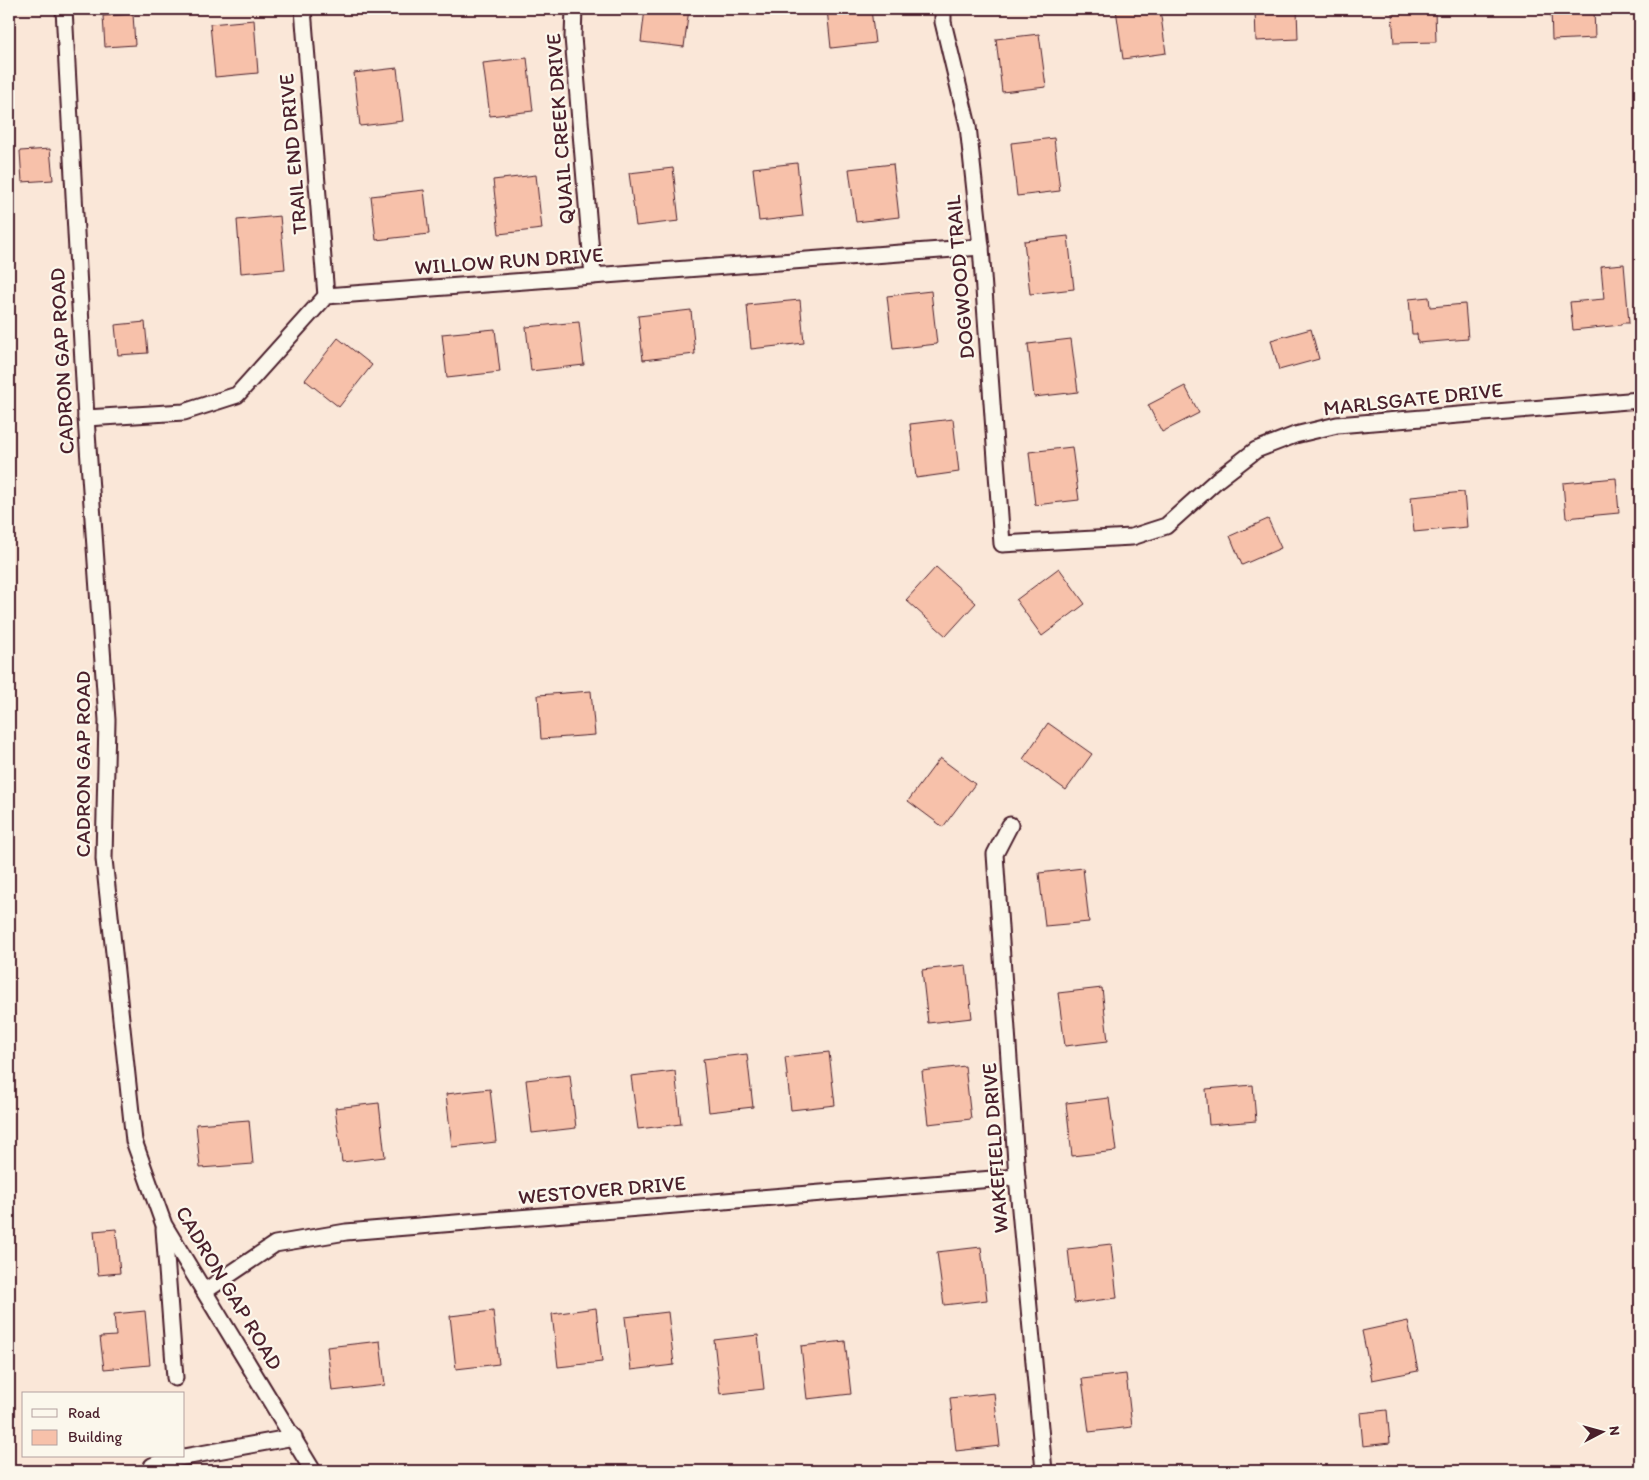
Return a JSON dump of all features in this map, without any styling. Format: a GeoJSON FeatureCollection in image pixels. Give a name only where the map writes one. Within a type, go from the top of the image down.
{"type":"FeatureCollection","features":[{"type":"Feature","properties":{"kind":"street","name":"CADRON GAP ROAD"},"geometry":{"type":"LineString","coordinates":[[64,9],[86,418],[107,720],[104,859],[134,1141],[164,1225],[313,1471]]}},
{"type":"Feature","properties":{"kind":"street","name":"TRAIL END DRIVE"},"geometry":{"type":"LineString","coordinates":[[303,9],[326,296]]}},
{"type":"Feature","properties":{"kind":"street","name":"QUAIL CREEK DRIVE"},"geometry":{"type":"LineString","coordinates":[[574,9],[573,37],[593,276]]}},
{"type":"Feature","properties":{"kind":"street","name":"DOGWOOD TRAIL"},"geometry":{"type":"LineString","coordinates":[[943,9],[943,22],[968,126],[981,247],[1002,544]]}},
{"type":"Feature","properties":{"kind":"street","name":"WILLOW RUN DRIVE"},"geometry":{"type":"LineString","coordinates":[[326,296],[981,247]]}},
{"type":"Feature","properties":{"kind":"street"},"geometry":{"type":"LineString","coordinates":[[86,418],[184,412],[237,395],[326,296]]}},
{"type":"Feature","properties":{"kind":"street","name":"MARLSGATE DRIVE"},"geometry":{"type":"LineString","coordinates":[[1002,544],[1132,537],[1166,526],[1218,480],[1256,450],[1294,435],[1337,425],[1640,400]]}},
{"type":"Feature","properties":{"kind":"street","name":"WAKEFIELD DRIVE"},"geometry":{"type":"LineString","coordinates":[[1010,825],[995,854],[1017,1177],[1044,1471]]}},
{"type":"Feature","properties":{"kind":"street","name":"WESTOVER DRIVE"},"geometry":{"type":"LineString","coordinates":[[205,1291],[275,1244],[346,1232],[1017,1177]]}},
{"type":"Feature","properties":{"kind":"street"},"geometry":{"type":"LineString","coordinates":[[164,1225],[175,1378]]}},
{"type":"Feature","properties":{"kind":"street"},"geometry":{"type":"LineString","coordinates":[[185,1457],[294,1438]]}},
{"type":"Feature","properties":{"kind":"street"},"geometry":{"type":"LineString","coordinates":[[151,1471],[152,1466],[162,1461],[179,1458]]}},
{"type":"Feature","properties":{"kind":"building"},"geometry":{"type":"Polygon","coordinates":[[[645,9],[689,9],[684,47],[641,42],[645,9]]]}},
{"type":"Feature","properties":{"kind":"building"},"geometry":{"type":"Polygon","coordinates":[[[827,9],[871,9],[875,43],[831,48],[827,9]]]}},
{"type":"Feature","properties":{"kind":"building"},"geometry":{"type":"Polygon","coordinates":[[[1116,9],[1160,9],[1166,53],[1123,59],[1116,9]]]}},
{"type":"Feature","properties":{"kind":"building"},"geometry":{"type":"Polygon","coordinates":[[[1297,9],[1298,39],[1256,41],[1255,10],[1297,9]]]}},
{"type":"Feature","properties":{"kind":"building"},"geometry":{"type":"Polygon","coordinates":[[[1551,9],[1594,9],[1595,38],[1552,40],[1551,9]]]}},
{"type":"Feature","properties":{"kind":"building"},"geometry":{"type":"Polygon","coordinates":[[[1435,11],[1436,42],[1394,43],[1392,12],[1435,11]]]}},
{"type":"Feature","properties":{"kind":"building"},"geometry":{"type":"Polygon","coordinates":[[[133,14],[135,45],[105,47],[103,16],[133,14]]]}},
{"type":"Feature","properties":{"kind":"building"},"geometry":{"type":"Polygon","coordinates":[[[254,20],[258,73],[215,77],[210,24],[254,20]]]}},
{"type":"Feature","properties":{"kind":"building"},"geometry":{"type":"Polygon","coordinates":[[[1039,34],[1046,87],[1002,92],[996,39],[1039,34]]]}},
{"type":"Feature","properties":{"kind":"building"},"geometry":{"type":"Polygon","coordinates":[[[527,58],[533,111],[490,116],[483,63],[527,58]]]}},
{"type":"Feature","properties":{"kind":"building"},"geometry":{"type":"Polygon","coordinates":[[[397,68],[403,121],[360,126],[354,73],[397,68]]]}},
{"type":"Feature","properties":{"kind":"building"},"geometry":{"type":"Polygon","coordinates":[[[1054,138],[1060,191],[1017,196],[1011,143],[1054,138]]]}},
{"type":"Feature","properties":{"kind":"building"},"geometry":{"type":"Polygon","coordinates":[[[50,149],[53,180],[22,182],[20,151],[50,149]]]}},
{"type":"Feature","properties":{"kind":"building"},"geometry":{"type":"Polygon","coordinates":[[[797,163],[803,216],[759,221],[753,168],[797,163]]]}},
{"type":"Feature","properties":{"kind":"building"},"geometry":{"type":"Polygon","coordinates":[[[893,164],[899,217],[856,222],[849,169],[893,164]]]}},
{"type":"Feature","properties":{"kind":"building"},"geometry":{"type":"Polygon","coordinates":[[[673,168],[679,221],[636,226],[629,173],[673,168]]]}},
{"type":"Feature","properties":{"kind":"building"},"geometry":{"type":"Polygon","coordinates":[[[536,175],[542,229],[499,234],[493,180],[536,175]]]}},
{"type":"Feature","properties":{"kind":"building"},"geometry":{"type":"Polygon","coordinates":[[[424,190],[429,234],[376,240],[371,196],[424,190]]]}},
{"type":"Feature","properties":{"kind":"building"},"geometry":{"type":"Polygon","coordinates":[[[280,216],[285,269],[241,273],[237,220],[280,216]]]}},
{"type":"Feature","properties":{"kind":"building"},"geometry":{"type":"Polygon","coordinates":[[[1068,236],[1074,289],[1030,294],[1024,241],[1068,236]]]}},
{"type":"Feature","properties":{"kind":"building"},"geometry":{"type":"Polygon","coordinates":[[[1624,264],[1629,323],[1573,330],[1570,302],[1604,299],[1601,266],[1624,264]]]}},
{"type":"Feature","properties":{"kind":"building"},"geometry":{"type":"Polygon","coordinates":[[[931,291],[937,344],[893,349],[887,296],[931,291]]]}},
{"type":"Feature","properties":{"kind":"building"},"geometry":{"type":"Polygon","coordinates":[[[1429,297],[1430,307],[1465,304],[1468,339],[1418,343],[1417,334],[1412,334],[1409,299],[1429,297]]]}},
{"type":"Feature","properties":{"kind":"building"},"geometry":{"type":"Polygon","coordinates":[[[800,300],[804,343],[751,349],[747,305],[800,300]]]}},
{"type":"Feature","properties":{"kind":"building"},"geometry":{"type":"Polygon","coordinates":[[[691,310],[695,354],[643,360],[638,316],[691,310]]]}},
{"type":"Feature","properties":{"kind":"building"},"geometry":{"type":"Polygon","coordinates":[[[145,322],[148,353],[118,355],[115,325],[145,322]]]}},
{"type":"Feature","properties":{"kind":"building"},"geometry":{"type":"Polygon","coordinates":[[[579,322],[584,365],[531,371],[526,327],[579,322]]]}},
{"type":"Feature","properties":{"kind":"building"},"geometry":{"type":"Polygon","coordinates":[[[495,329],[500,372],[447,378],[442,334],[495,329]]]}},
{"type":"Feature","properties":{"kind":"building"},"geometry":{"type":"Polygon","coordinates":[[[1311,329],[1319,359],[1279,370],[1271,340],[1311,329]]]}},
{"type":"Feature","properties":{"kind":"building"},"geometry":{"type":"Polygon","coordinates":[[[338,338],[372,365],[339,407],[305,380],[338,338]]]}},
{"type":"Feature","properties":{"kind":"building"},"geometry":{"type":"Polygon","coordinates":[[[1071,339],[1078,392],[1034,397],[1028,344],[1071,339]]]}},
{"type":"Feature","properties":{"kind":"building"},"geometry":{"type":"Polygon","coordinates":[[[1185,386],[1199,413],[1162,432],[1148,405],[1185,386]]]}},
{"type":"Feature","properties":{"kind":"building"},"geometry":{"type":"Polygon","coordinates":[[[953,419],[959,472],[916,478],[910,424],[953,419]]]}},
{"type":"Feature","properties":{"kind":"building"},"geometry":{"type":"Polygon","coordinates":[[[1072,447],[1079,500],[1035,505],[1029,452],[1072,447]]]}},
{"type":"Feature","properties":{"kind":"building"},"geometry":{"type":"Polygon","coordinates":[[[1616,478],[1619,513],[1566,518],[1563,483],[1616,478]]]}},
{"type":"Feature","properties":{"kind":"building"},"geometry":{"type":"Polygon","coordinates":[[[1464,492],[1467,527],[1414,532],[1411,497],[1464,492]]]}},
{"type":"Feature","properties":{"kind":"building"},"geometry":{"type":"Polygon","coordinates":[[[1268,519],[1281,548],[1242,565],[1230,536],[1268,519]]]}},
{"type":"Feature","properties":{"kind":"building"},"geometry":{"type":"Polygon","coordinates":[[[936,567],[976,603],[946,636],[906,600],[936,567]]]}},
{"type":"Feature","properties":{"kind":"building"},"geometry":{"type":"Polygon","coordinates":[[[1059,568],[1085,604],[1042,636],[1016,600],[1059,568]]]}},
{"type":"Feature","properties":{"kind":"building"},"geometry":{"type":"Polygon","coordinates":[[[591,691],[595,735],[541,739],[538,695],[591,691]]]}},
{"type":"Feature","properties":{"kind":"building"},"geometry":{"type":"Polygon","coordinates":[[[1048,723],[1092,754],[1066,790],[1023,759],[1048,723]]]}},
{"type":"Feature","properties":{"kind":"building"},"geometry":{"type":"Polygon","coordinates":[[[940,758],[975,784],[943,827],[908,801],[940,758]]]}},
{"type":"Feature","properties":{"kind":"building"},"geometry":{"type":"Polygon","coordinates":[[[1083,868],[1089,922],[1045,926],[1039,873],[1083,868]]]}},
{"type":"Feature","properties":{"kind":"building"},"geometry":{"type":"Polygon","coordinates":[[[966,965],[972,1018],[928,1023],[922,970],[966,965]]]}},
{"type":"Feature","properties":{"kind":"building"},"geometry":{"type":"Polygon","coordinates":[[[1102,988],[1108,1041],[1065,1046],[1058,993],[1102,988]]]}},
{"type":"Feature","properties":{"kind":"building"},"geometry":{"type":"Polygon","coordinates":[[[829,1052],[835,1105],[791,1110],[785,1057],[829,1052]]]}},
{"type":"Feature","properties":{"kind":"building"},"geometry":{"type":"Polygon","coordinates":[[[747,1054],[753,1107],[709,1112],[703,1059],[747,1054]]]}},
{"type":"Feature","properties":{"kind":"building"},"geometry":{"type":"Polygon","coordinates":[[[965,1066],[971,1119],[928,1124],[922,1071],[965,1066]]]}},
{"type":"Feature","properties":{"kind":"building"},"geometry":{"type":"Polygon","coordinates":[[[675,1071],[681,1124],[638,1129],[631,1076],[675,1071]]]}},
{"type":"Feature","properties":{"kind":"building"},"geometry":{"type":"Polygon","coordinates":[[[570,1075],[576,1128],[532,1133],[526,1080],[570,1075]]]}},
{"type":"Feature","properties":{"kind":"building"},"geometry":{"type":"Polygon","coordinates":[[[1253,1085],[1256,1121],[1209,1125],[1206,1089],[1253,1085]]]}},
{"type":"Feature","properties":{"kind":"building"},"geometry":{"type":"Polygon","coordinates":[[[490,1089],[496,1142],[452,1147],[446,1094],[490,1089]]]}},
{"type":"Feature","properties":{"kind":"building"},"geometry":{"type":"Polygon","coordinates":[[[1109,1098],[1116,1151],[1072,1156],[1066,1103],[1109,1098]]]}},
{"type":"Feature","properties":{"kind":"building"},"geometry":{"type":"Polygon","coordinates":[[[379,1103],[385,1157],[342,1162],[335,1108],[379,1103]]]}},
{"type":"Feature","properties":{"kind":"building"},"geometry":{"type":"Polygon","coordinates":[[[249,1120],[253,1164],[200,1168],[196,1124],[249,1120]]]}},
{"type":"Feature","properties":{"kind":"building"},"geometry":{"type":"Polygon","coordinates":[[[116,1229],[120,1273],[98,1275],[94,1231],[116,1229]]]}},
{"type":"Feature","properties":{"kind":"building"},"geometry":{"type":"Polygon","coordinates":[[[1111,1244],[1117,1298],[1074,1303],[1068,1249],[1111,1244]]]}},
{"type":"Feature","properties":{"kind":"building"},"geometry":{"type":"Polygon","coordinates":[[[981,1247],[987,1300],[944,1305],[937,1252],[981,1247]]]}},
{"type":"Feature","properties":{"kind":"building"},"geometry":{"type":"Polygon","coordinates":[[[596,1308],[602,1362],[558,1367],[552,1314],[596,1308]]]}},
{"type":"Feature","properties":{"kind":"building"},"geometry":{"type":"Polygon","coordinates":[[[145,1311],[150,1365],[104,1369],[100,1337],[116,1336],[114,1314],[145,1311]]]}},
{"type":"Feature","properties":{"kind":"building"},"geometry":{"type":"Polygon","coordinates":[[[493,1311],[499,1364],[456,1369],[450,1316],[493,1311]]]}},
{"type":"Feature","properties":{"kind":"building"},"geometry":{"type":"Polygon","coordinates":[[[668,1312],[674,1365],[631,1370],[625,1317],[668,1312]]]}},
{"type":"Feature","properties":{"kind":"building"},"geometry":{"type":"Polygon","coordinates":[[[1408,1321],[1418,1371],[1372,1380],[1362,1331],[1408,1321]]]}},
{"type":"Feature","properties":{"kind":"building"},"geometry":{"type":"Polygon","coordinates":[[[758,1335],[764,1389],[720,1394],[714,1340],[758,1335]]]}},
{"type":"Feature","properties":{"kind":"building"},"geometry":{"type":"Polygon","coordinates":[[[380,1341],[385,1385],[332,1391],[327,1347],[380,1341]]]}},
{"type":"Feature","properties":{"kind":"building"},"geometry":{"type":"Polygon","coordinates":[[[845,1341],[851,1394],[807,1399],[801,1346],[845,1341]]]}},
{"type":"Feature","properties":{"kind":"building"},"geometry":{"type":"Polygon","coordinates":[[[1126,1374],[1132,1427],[1089,1432],[1082,1379],[1126,1374]]]}},
{"type":"Feature","properties":{"kind":"building"},"geometry":{"type":"Polygon","coordinates":[[[994,1393],[1000,1446],[956,1451],[950,1398],[994,1393]]]}},
{"type":"Feature","properties":{"kind":"building"},"geometry":{"type":"Polygon","coordinates":[[[1387,1410],[1390,1443],[1363,1446],[1360,1413],[1387,1410]]]}}]}
